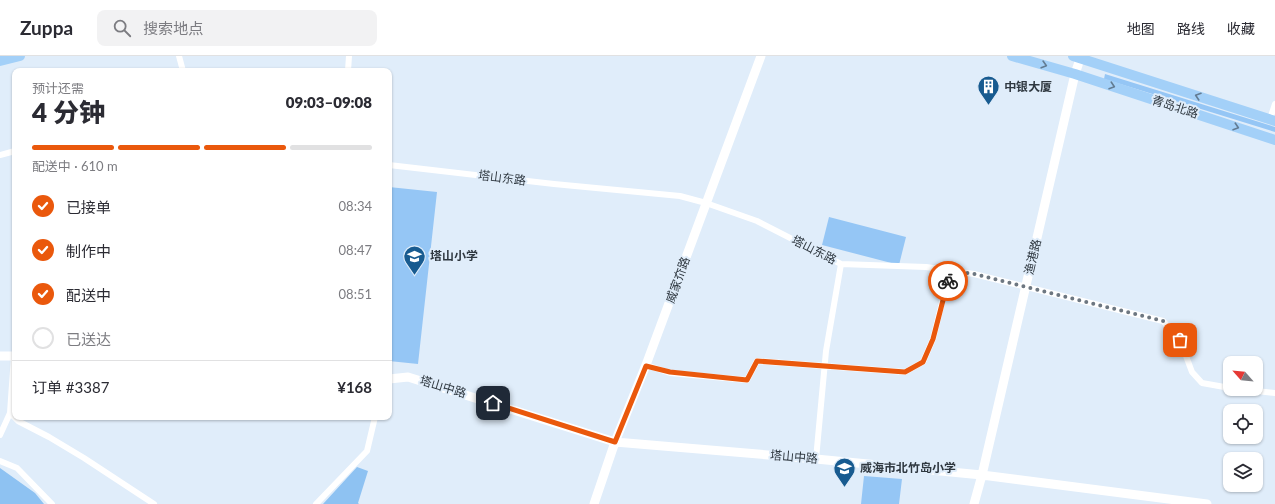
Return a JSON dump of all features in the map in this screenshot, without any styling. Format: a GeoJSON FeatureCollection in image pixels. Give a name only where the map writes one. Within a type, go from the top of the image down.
{"type":"FeatureCollection","features":[{"type":"Feature","properties":{"kind":"main road"},"geometry":{"type":"LineString","coordinates":[[0,61],[20,56]]}},
{"type":"Feature","properties":{"kind":"main road","name":"青岛北路"},"geometry":{"type":"LineString","coordinates":[[1012,56],[1075,74],[1275,140]]}},
{"type":"Feature","properties":{"kind":"main road","name":"青岛北路"},"geometry":{"type":"LineString","coordinates":[[1078,57],[1272,120]]}},
{"type":"Feature","properties":{"kind":"street"},"geometry":{"type":"LineString","coordinates":[[179,56],[182,68]]}},
{"type":"Feature","properties":{"kind":"street"},"geometry":{"type":"LineString","coordinates":[[348,68],[349,56]]}},
{"type":"Feature","properties":{"kind":"street","name":"威家夼路"},"geometry":{"type":"LineString","coordinates":[[594,504],[615,442],[646,366],[761,56]]}},
{"type":"Feature","properties":{"kind":"street","name":"渔港路"},"geometry":{"type":"LineString","coordinates":[[974,504],[1026,287],[1078,57]]}},
{"type":"Feature","properties":{"kind":"street"},"geometry":{"type":"LineString","coordinates":[[1272,120],[1275,104]]}},
{"type":"Feature","properties":{"kind":"street"},"geometry":{"type":"LineString","coordinates":[[0,155],[12,152]]}},
{"type":"Feature","properties":{"kind":"street","name":"塔山东路"},"geometry":{"type":"LineString","coordinates":[[392,165],[554,184],[680,196],[706,203],[757,221],[841,264],[926,267],[974,274],[1163,321],[1180,340],[1192,372],[1202,383],[1223,387]]}},
{"type":"Feature","properties":{"kind":"street"},"geometry":{"type":"LineString","coordinates":[[816,459],[824,366],[841,264]]}},
{"type":"Feature","properties":{"kind":"street"},"geometry":{"type":"LineString","coordinates":[[646,366],[670,372],[747,380],[757,361],[905,372],[923,362],[933,339],[950,270]]}},
{"type":"Feature","properties":{"kind":"street"},"geometry":{"type":"LineString","coordinates":[[0,356],[12,356]]}},
{"type":"Feature","properties":{"kind":"street","name":"塔山中路"},"geometry":{"type":"LineString","coordinates":[[392,379],[408,377],[615,442],[982,475],[1206,504]]}},
{"type":"Feature","properties":{"kind":"street"},"geometry":{"type":"LineString","coordinates":[[0,435],[10,413],[12,390]]}},
{"type":"Feature","properties":{"kind":"street"},"geometry":{"type":"LineString","coordinates":[[1263,392],[1275,393]]}},
{"type":"Feature","properties":{"kind":"street"},"geometry":{"type":"LineString","coordinates":[[17,420],[84,458],[154,504]]}},
{"type":"Feature","properties":{"kind":"street"},"geometry":{"type":"LineString","coordinates":[[316,504],[367,451],[375,420]]}},
{"type":"Feature","properties":{"kind":"street"},"geometry":{"type":"LineString","coordinates":[[0,461],[17,468],[52,504]]}},
{"type":"Feature","properties":{"kind":"shaded area"},"geometry":{"type":"Polygon","coordinates":[[[1105,74],[1275,127],[1275,132],[1104,79],[1105,74]]]}},
{"type":"Feature","properties":{"kind":"shaded area","name":"塔山小学"},"geometry":{"type":"Polygon","coordinates":[[[392,187],[437,192],[418,364],[392,361],[392,187]]]}},
{"type":"Feature","properties":{"kind":"shaded area"},"geometry":{"type":"Polygon","coordinates":[[[829,217],[906,237],[899,265],[822,245],[829,217]]]}},
{"type":"Feature","properties":{"kind":"shaded area"},"geometry":{"type":"Polygon","coordinates":[[[357,467],[368,471],[358,503],[359,504],[323,504],[357,467]]]}},
{"type":"Feature","properties":{"kind":"shaded area"},"geometry":{"type":"Polygon","coordinates":[[[0,468],[35,493],[44,504],[0,504],[0,468]]]}},
{"type":"Feature","properties":{"kind":"shaded area"},"geometry":{"type":"Polygon","coordinates":[[[864,476],[902,479],[899,504],[861,504],[864,476]]]}},
{"type":"Feature","properties":{"kind":"way so far"},"geometry":{"type":"LineString","coordinates":[[948,281],[950,270],[974,274],[1163,321],[1180,340]]}},
{"type":"Feature","properties":{"kind":"place","name":"中银大厦"},"geometry":{"type":"Point","coordinates":[989,106]}},
{"type":"Feature","properties":{"kind":"place","name":"塔山小学"},"geometry":{"type":"Point","coordinates":[414,276]}},
{"type":"Feature","properties":{"kind":"place","name":"威海市北竹岛小学"},"geometry":{"type":"Point","coordinates":[844,488]}},
{"type":"Feature","properties":{"kind":"route"},"geometry":{"type":"LineString","coordinates":[[493,403],[615,442],[646,366],[670,372],[747,380],[757,361],[905,372],[923,362],[933,339],[948,281]]}}]}
